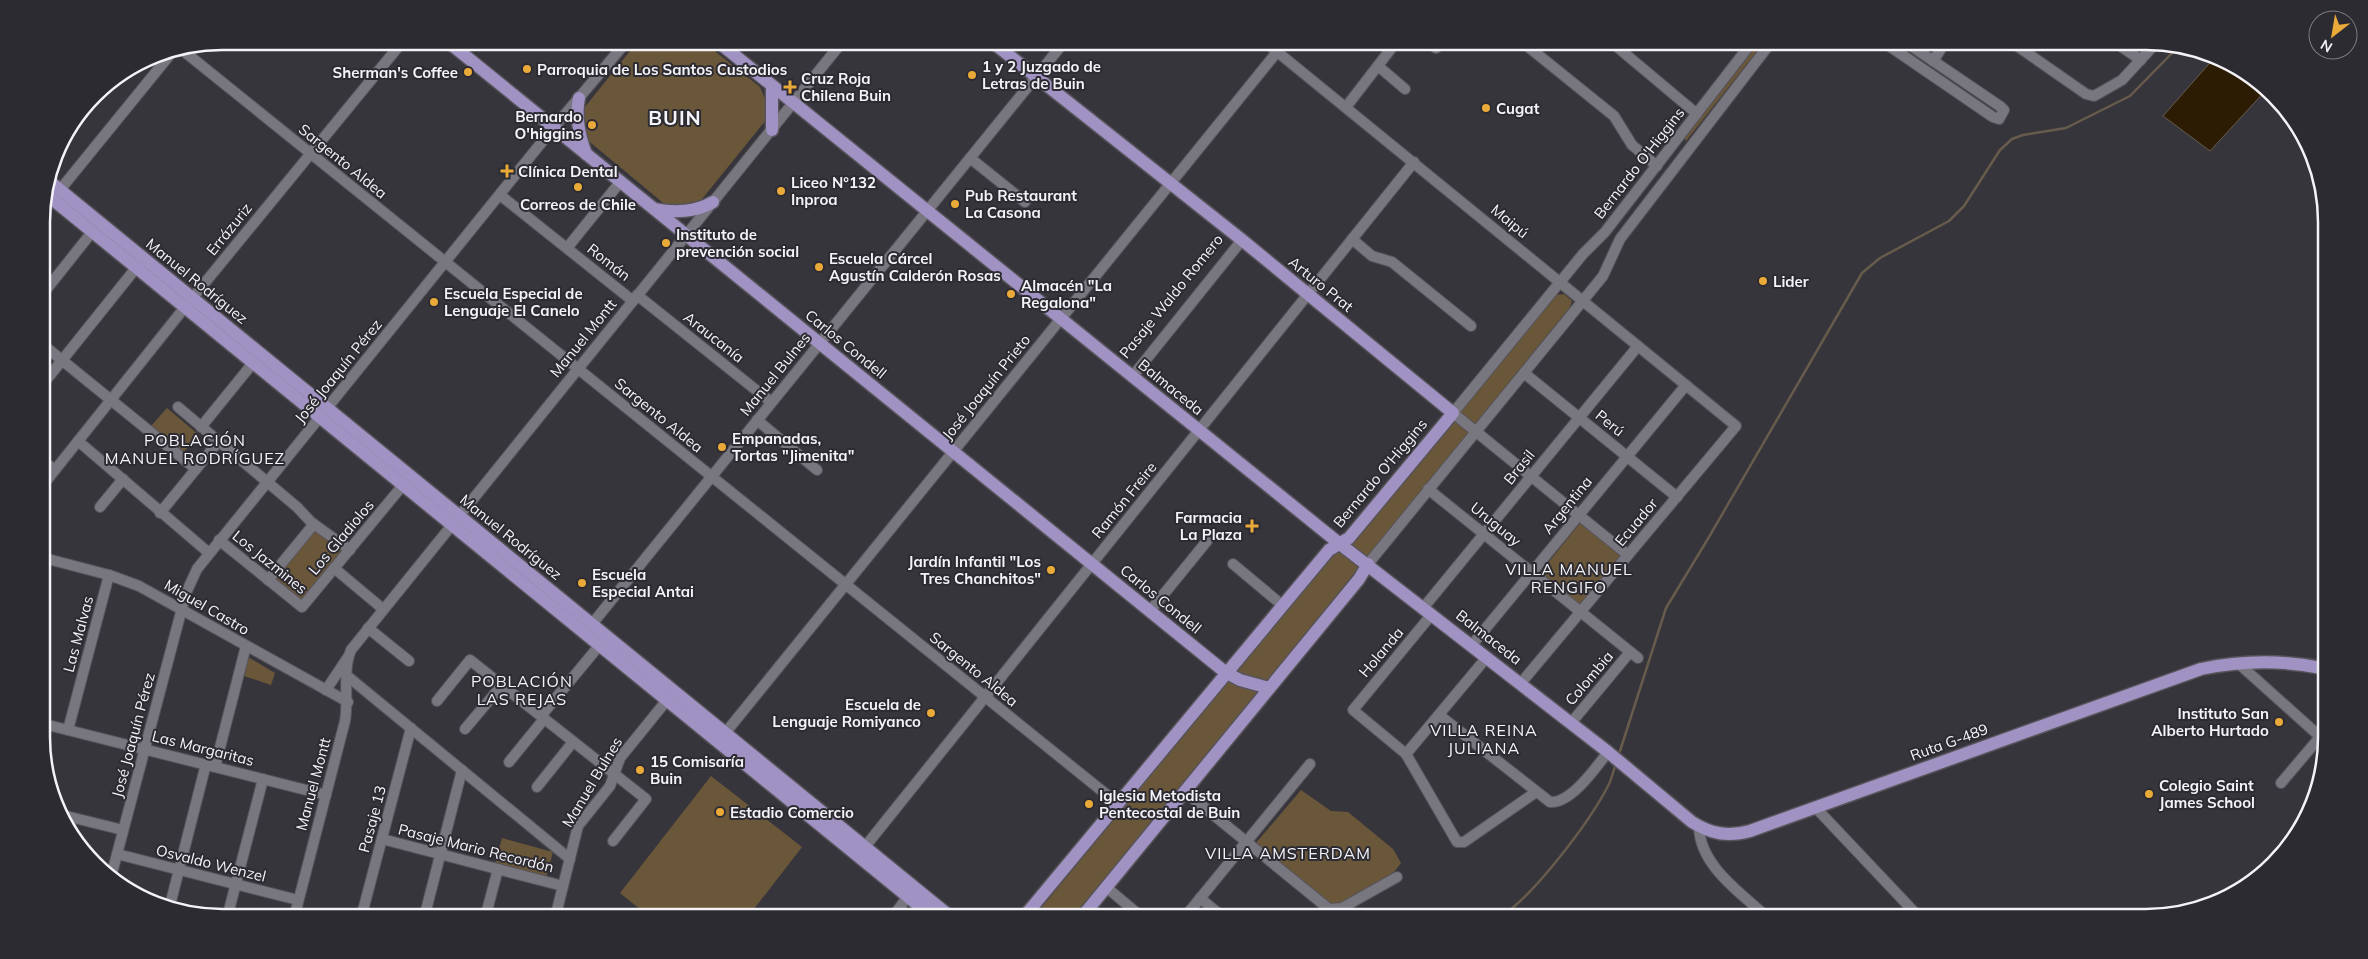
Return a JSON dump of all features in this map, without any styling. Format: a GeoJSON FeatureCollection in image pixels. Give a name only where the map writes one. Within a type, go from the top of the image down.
{"type":"FeatureCollection","features":[{"type":"Feature","properties":{"kind":"main road","name":"Carlos Condell"},"geometry":{"type":"LineString","coordinates":[[458,50],[1225,672],[1240,680],[1269,688]]}},
{"type":"Feature","properties":{"kind":"main road","name":"Balmaceda"},"geometry":{"type":"LineString","coordinates":[[728,50],[1340,544],[1614,756]]}},
{"type":"Feature","properties":{"kind":"main road","name":"Arturo Prat"},"geometry":{"type":"LineString","coordinates":[[1002,50],[1240,238],[1453,413]]}},
{"type":"Feature","properties":{"kind":"main road"},"geometry":{"type":"LineString","coordinates":[[772,86],[772,130]]}},
{"type":"Feature","properties":{"kind":"main road"},"geometry":{"type":"LineString","coordinates":[[579,98],[576,112],[581,141],[586,154]]}},
{"type":"Feature","properties":{"kind":"main road","name":"Manuel Rodríguez"},"geometry":{"type":"LineString","coordinates":[[53,194],[92,232],[140,263]]}},
{"type":"Feature","properties":{"kind":"main road","name":"Manuel Rodríguez"},"geometry":{"type":"LineString","coordinates":[[53,194],[911,892],[938,909]]}},
{"type":"Feature","properties":{"kind":"main road"},"geometry":{"type":"LineString","coordinates":[[655,209],[670,211],[691,210],[713,202]]}},
{"type":"Feature","properties":{"kind":"main road","name":"Manuel Rodríguez"},"geometry":{"type":"LineString","coordinates":[[188,303],[253,362],[323,413],[403,485],[455,520]]}},
{"type":"Feature","properties":{"kind":"main road","name":"Bernardo O'Higgins"},"geometry":{"type":"LineString","coordinates":[[1030,909],[1282,605],[1329,550],[1349,538],[1453,413]]}},
{"type":"Feature","properties":{"kind":"main road","name":"Bernardo O'Higgins"},"geometry":{"type":"LineString","coordinates":[[1088,909],[1359,579],[1368,564]]}},
{"type":"Feature","properties":{"kind":"main road","name":"Manuel Rodríguez"},"geometry":{"type":"LineString","coordinates":[[603,640],[667,700],[722,737]]}},
{"type":"Feature","properties":{"kind":"main road","name":"Ruta G-489"},"geometry":{"type":"LineString","coordinates":[[1614,756],[1699,827],[1715,833],[1741,834],[2182,675],[2210,667],[2238,663],[2278,662],[2318,668]]}},
{"type":"Feature","properties":{"kind":"main road","name":"Manuel Rodríguez"},"geometry":{"type":"LineString","coordinates":[[911,892],[926,909]]}},
{"type":"Feature","properties":{"kind":"street","name":"Errázuriz"},"geometry":{"type":"LineString","coordinates":[[50,475],[395,50]]}},
{"type":"Feature","properties":{"kind":"street","name":"José Joaquín Pérez"},"geometry":{"type":"LineString","coordinates":[[113,869],[191,578],[209,553],[554,127],[619,50]]}},
{"type":"Feature","properties":{"kind":"street","name":"Manuel Montt"},"geometry":{"type":"LineString","coordinates":[[326,690],[348,656],[383,609],[837,50]]}},
{"type":"Feature","properties":{"kind":"street","name":"Manuel Bulnes"},"geometry":{"type":"LineString","coordinates":[[588,629],[1058,50]]}},
{"type":"Feature","properties":{"kind":"street","name":"Maipú"},"geometry":{"type":"LineString","coordinates":[[1275,50],[1736,426]]}},
{"type":"Feature","properties":{"kind":"street"},"geometry":{"type":"LineString","coordinates":[[1346,107],[1390,50]]}},
{"type":"Feature","properties":{"kind":"street"},"geometry":{"type":"LineString","coordinates":[[1532,50],[1614,116],[1632,144],[1658,166]]}},
{"type":"Feature","properties":{"kind":"street"},"geometry":{"type":"LineString","coordinates":[[1621,50],[1697,114]]}},
{"type":"Feature","properties":{"kind":"street","name":"Bernardo O'Higgins"},"geometry":{"type":"LineString","coordinates":[[1453,413],[1586,250],[1605,232],[1746,50]]}},
{"type":"Feature","properties":{"kind":"street","name":"Bernardo O'Higgins"},"geometry":{"type":"LineString","coordinates":[[1368,564],[1606,272],[1620,239],[1765,50]]}},
{"type":"Feature","properties":{"kind":"street"},"geometry":{"type":"LineString","coordinates":[[1895,50],[1993,117],[1999,119],[2004,110],[2001,107],[1917,50]]}},
{"type":"Feature","properties":{"kind":"street"},"geometry":{"type":"LineString","coordinates":[[1933,61],[1940,50]]}},
{"type":"Feature","properties":{"kind":"street"},"geometry":{"type":"LineString","coordinates":[[2023,50],[2084,92],[2094,96],[2116,84],[2149,50]]}},
{"type":"Feature","properties":{"kind":"street"},"geometry":{"type":"LineString","coordinates":[[2126,50],[2140,60]]}},
{"type":"Feature","properties":{"kind":"street","name":"José Joaquín Prieto"},"geometry":{"type":"LineString","coordinates":[[722,737],[1278,52]]}},
{"type":"Feature","properties":{"kind":"street","name":"Sargento Aldea"},"geometry":{"type":"LineString","coordinates":[[187,54],[1117,803]]}},
{"type":"Feature","properties":{"kind":"street"},"geometry":{"type":"LineString","coordinates":[[53,194],[166,59]]}},
{"type":"Feature","properties":{"kind":"street"},"geometry":{"type":"LineString","coordinates":[[1378,66],[1405,88]]}},
{"type":"Feature","properties":{"kind":"street"},"geometry":{"type":"LineString","coordinates":[[1710,98],[1721,107]]}},
{"type":"Feature","properties":{"kind":"street"},"geometry":{"type":"LineString","coordinates":[[1676,142],[1687,151]]}},
{"type":"Feature","properties":{"kind":"street"},"geometry":{"type":"LineString","coordinates":[[970,158],[1025,202]]}},
{"type":"Feature","properties":{"kind":"street","name":"Ramón Freire"},"geometry":{"type":"LineString","coordinates":[[862,851],[984,696],[1309,295],[1414,162]]}},
{"type":"Feature","properties":{"kind":"street","name":"Román"},"geometry":{"type":"LineString","coordinates":[[566,248],[621,181]]}},
{"type":"Feature","properties":{"kind":"street","name":"Román"},"geometry":{"type":"LineString","coordinates":[[500,195],[566,248],[635,298]]}},
{"type":"Feature","properties":{"kind":"street"},"geometry":{"type":"LineString","coordinates":[[50,284],[92,232]]}},
{"type":"Feature","properties":{"kind":"street","name":"Pasaje Waldo Romero"},"geometry":{"type":"LineString","coordinates":[[1130,375],[1240,238]]}},
{"type":"Feature","properties":{"kind":"street"},"geometry":{"type":"LineString","coordinates":[[1352,239],[1372,256],[1392,262],[1471,326]]}},
{"type":"Feature","properties":{"kind":"street"},"geometry":{"type":"LineString","coordinates":[[50,375],[140,263]]}},
{"type":"Feature","properties":{"kind":"street","name":"Araucanía"},"geometry":{"type":"LineString","coordinates":[[635,298],[772,402]]}},
{"type":"Feature","properties":{"kind":"street","name":"Brasil"},"geometry":{"type":"LineString","coordinates":[[1428,611],[1484,534],[1638,346]]}},
{"type":"Feature","properties":{"kind":"street"},"geometry":{"type":"LineString","coordinates":[[50,350],[196,469]]}},
{"type":"Feature","properties":{"kind":"street"},"geometry":{"type":"LineString","coordinates":[[201,427],[253,362]]}},
{"type":"Feature","properties":{"kind":"street","name":"Perú"},"geometry":{"type":"LineString","coordinates":[[1524,373],[1677,497]]}},
{"type":"Feature","properties":{"kind":"street","name":"Argentina"},"geometry":{"type":"LineString","coordinates":[[1472,645],[1686,385]]}},
{"type":"Feature","properties":{"kind":"street"},"geometry":{"type":"LineString","coordinates":[[178,408],[267,481],[314,524],[350,550]]}},
{"type":"Feature","properties":{"kind":"street","name":"Arturo Prat"},"geometry":{"type":"LineString","coordinates":[[1453,413],[1628,555]]}},
{"type":"Feature","properties":{"kind":"street"},"geometry":{"type":"LineString","coordinates":[[757,420],[817,470]]}},
{"type":"Feature","properties":{"kind":"street","name":"Ecuador"},"geometry":{"type":"LineString","coordinates":[[1521,684],[1736,426]]}},
{"type":"Feature","properties":{"kind":"street"},"geometry":{"type":"LineString","coordinates":[[78,441],[209,553]]}},
{"type":"Feature","properties":{"kind":"street"},"geometry":{"type":"LineString","coordinates":[[160,513],[219,441]]}},
{"type":"Feature","properties":{"kind":"street"},"geometry":{"type":"LineString","coordinates":[[50,467],[54,470]]}},
{"type":"Feature","properties":{"kind":"street"},"geometry":{"type":"LineString","coordinates":[[100,507],[123,479]]}},
{"type":"Feature","properties":{"kind":"street","name":"Los Gladiolos"},"geometry":{"type":"LineString","coordinates":[[302,607],[403,485]]}},
{"type":"Feature","properties":{"kind":"street","name":"Uruguay"},"geometry":{"type":"LineString","coordinates":[[1428,489],[1634,655]]}},
{"type":"Feature","properties":{"kind":"street"},"geometry":{"type":"LineString","coordinates":[[268,580],[314,524]]}},
{"type":"Feature","properties":{"kind":"street","name":"Los Jazmines"},"geometry":{"type":"LineString","coordinates":[[220,540],[302,607]]}},
{"type":"Feature","properties":{"kind":"street"},"geometry":{"type":"LineString","coordinates":[[1150,611],[1206,541]]}},
{"type":"Feature","properties":{"kind":"street","name":"Miguel Castro"},"geometry":{"type":"LineString","coordinates":[[50,560],[109,575],[139,586],[348,702]]}},
{"type":"Feature","properties":{"kind":"street"},"geometry":{"type":"LineString","coordinates":[[1233,564],[1282,605]]}},
{"type":"Feature","properties":{"kind":"street"},"geometry":{"type":"LineString","coordinates":[[334,568],[383,609]]}},
{"type":"Feature","properties":{"kind":"street","name":"Las Malvas"},"geometry":{"type":"LineString","coordinates":[[68,730],[109,575]]}},
{"type":"Feature","properties":{"kind":"street","name":"Holanda"},"geometry":{"type":"LineString","coordinates":[[1406,754],[1353,710],[1428,611]]}},
{"type":"Feature","properties":{"kind":"street"},"geometry":{"type":"LineString","coordinates":[[368,628],[409,661]]}},
{"type":"Feature","properties":{"kind":"street"},"geometry":{"type":"LineString","coordinates":[[509,762],[603,640]]}},
{"type":"Feature","properties":{"kind":"street"},"geometry":{"type":"LineString","coordinates":[[171,901],[246,646]]}},
{"type":"Feature","properties":{"kind":"street","name":"Colombia"},"geometry":{"type":"LineString","coordinates":[[1571,722],[1634,655]]}},
{"type":"Feature","properties":{"kind":"street","name":"Manuel Montt"},"geometry":{"type":"LineString","coordinates":[[296,909],[348,702],[346,675],[348,656]]}},
{"type":"Feature","properties":{"kind":"street"},"geometry":{"type":"LineString","coordinates":[[1487,657],[1406,754],[1454,839],[1459,843],[1464,842],[1536,792]]}},
{"type":"Feature","properties":{"kind":"street"},"geometry":{"type":"LineString","coordinates":[[437,701],[470,660],[646,799],[612,841]]}},
{"type":"Feature","properties":{"kind":"street"},"geometry":{"type":"LineString","coordinates":[[2238,663],[2318,735]]}},
{"type":"Feature","properties":{"kind":"street"},"geometry":{"type":"LineString","coordinates":[[346,675],[570,859]]}},
{"type":"Feature","properties":{"kind":"street"},"geometry":{"type":"LineString","coordinates":[[466,729],[502,685]]}},
{"type":"Feature","properties":{"kind":"street","name":"Manuel Bulnes"},"geometry":{"type":"LineString","coordinates":[[557,909],[577,829],[610,786],[613,773],[620,758],[667,700]]}},
{"type":"Feature","properties":{"kind":"street"},"geometry":{"type":"LineString","coordinates":[[1439,715],[1550,802],[1561,800],[1614,756]]}},
{"type":"Feature","properties":{"kind":"street","name":"Las Margaritas"},"geometry":{"type":"LineString","coordinates":[[50,726],[326,795]]}},
{"type":"Feature","properties":{"kind":"street","name":"Pasaje 13"},"geometry":{"type":"LineString","coordinates":[[364,909],[411,728]]}},
{"type":"Feature","properties":{"kind":"street"},"geometry":{"type":"LineString","coordinates":[[537,787],[573,742]]}},
{"type":"Feature","properties":{"kind":"street"},"geometry":{"type":"LineString","coordinates":[[2281,783],[2318,744]]}},
{"type":"Feature","properties":{"kind":"street"},"geometry":{"type":"LineString","coordinates":[[1191,909],[1310,764]]}},
{"type":"Feature","properties":{"kind":"street"},"geometry":{"type":"LineString","coordinates":[[426,909],[462,770]]}},
{"type":"Feature","properties":{"kind":"street"},"geometry":{"type":"LineString","coordinates":[[229,909],[263,779]]}},
{"type":"Feature","properties":{"kind":"street"},"geometry":{"type":"LineString","coordinates":[[1184,791],[1246,842],[1321,909]]}},
{"type":"Feature","properties":{"kind":"street"},"geometry":{"type":"LineString","coordinates":[[1816,808],[1911,909]]}},
{"type":"Feature","properties":{"kind":"street"},"geometry":{"type":"LineString","coordinates":[[70,817],[123,830]]}},
{"type":"Feature","properties":{"kind":"street"},"geometry":{"type":"LineString","coordinates":[[1699,827],[1701,843],[1712,864],[1758,909]]}},
{"type":"Feature","properties":{"kind":"street","name":"Pasaje Mario Recordón"},"geometry":{"type":"LineString","coordinates":[[382,839],[563,886]]}},
{"type":"Feature","properties":{"kind":"street","name":"Osvaldo Wenzel"},"geometry":{"type":"LineString","coordinates":[[117,854],[298,900]]}},
{"type":"Feature","properties":{"kind":"street"},"geometry":{"type":"LineString","coordinates":[[487,909],[498,869]]}},
{"type":"Feature","properties":{"kind":"street"},"geometry":{"type":"LineString","coordinates":[[1339,909],[1396,877]]}},
{"type":"Feature","properties":{"kind":"street"},"geometry":{"type":"LineString","coordinates":[[1106,887],[1132,909]]}},
{"type":"Feature","properties":{"kind":"street"},"geometry":{"type":"LineString","coordinates":[[899,909],[911,892]]}},
{"type":"Feature","properties":{"kind":"street"},"geometry":{"type":"LineString","coordinates":[[1200,898],[1213,909]]}},
{"type":"Feature","properties":{"kind":"shaded area"},"geometry":{"type":"Polygon","coordinates":[[[631,50],[713,50],[760,87],[766,101],[766,120],[698,204],[668,207],[585,138],[580,113],[631,50]]]}},
{"type":"Feature","properties":{"kind":"shaded area"},"geometry":{"type":"Polygon","coordinates":[[[1753,50],[1758,50],[1686,141],[1684,138],[1753,50]]]}},
{"type":"Feature","properties":{"kind":"shaded area"},"geometry":{"type":"Polygon","coordinates":[[[2210,63],[2242,79],[2262,95],[2210,151],[2163,116],[2210,63]]]}},
{"type":"Feature","properties":{"kind":"shaded area"},"geometry":{"type":"Polygon","coordinates":[[[1564,294],[1572,301],[1570,307],[1082,909],[1040,909],[1325,562],[1356,538],[1556,295],[1564,294]]]}},
{"type":"Feature","properties":{"kind":"shaded area"},"geometry":{"type":"Polygon","coordinates":[[[167,408],[199,435],[183,453],[151,426],[167,408]]]}},
{"type":"Feature","properties":{"kind":"shaded area"},"geometry":{"type":"Polygon","coordinates":[[[1580,523],[1622,557],[1581,606],[1540,573],[1580,523]]]}},
{"type":"Feature","properties":{"kind":"shaded area"},"geometry":{"type":"Polygon","coordinates":[[[316,526],[344,549],[300,602],[272,579],[316,526]]]}},
{"type":"Feature","properties":{"kind":"shaded area"},"geometry":{"type":"Polygon","coordinates":[[[248,657],[275,673],[271,685],[244,676],[248,657]]]}},
{"type":"Feature","properties":{"kind":"shaded area","name":"Estadio Comercio"},"geometry":{"type":"Polygon","coordinates":[[[711,776],[802,847],[754,909],[640,909],[620,893],[711,776]]]}},
{"type":"Feature","properties":{"kind":"shaded area"},"geometry":{"type":"Polygon","coordinates":[[[1301,790],[1331,811],[1348,812],[1393,849],[1401,863],[1394,872],[1340,906],[1332,906],[1255,844],[1301,790]]]}},
{"type":"Feature","properties":{"kind":"shaded area"},"geometry":{"type":"Polygon","coordinates":[[[502,838],[553,852],[546,878],[495,863],[502,838]]]}},
{"type":"Feature","properties":{"kind":"waterway"},"geometry":{"type":"LineString","coordinates":[[1619,754],[1666,608],[1862,273],[1880,258],[1949,221],[1964,206],[2000,150],[2012,139],[2023,135],[2066,128],[2130,96],[2173,52]]}},
{"type":"Feature","properties":{"kind":"waterway"},"geometry":{"type":"LineString","coordinates":[[1511,909],[1543,877],[1588,819],[1611,781],[1616,764]]}},
{"type":"Feature","properties":{"kind":"place","name":"Parroquia de Los Santos Custodios"},"geometry":{"type":"Point","coordinates":[527,69]}},
{"type":"Feature","properties":{"kind":"place","name":"Sherman's Coffee"},"geometry":{"type":"Point","coordinates":[468,72]}},
{"type":"Feature","properties":{"kind":"place","name":"1 y 2 Juzgado de Letras de Buin"},"geometry":{"type":"Point","coordinates":[972,75]}},
{"type":"Feature","properties":{"kind":"place","name":"Cruz Roja Chilena Buin"},"geometry":{"type":"Point","coordinates":[790,87]}},
{"type":"Feature","properties":{"kind":"place","name":"Cugat"},"geometry":{"type":"Point","coordinates":[1486,108]}},
{"type":"Feature","properties":{"kind":"place","name":"Bernardo O'higgins"},"geometry":{"type":"Point","coordinates":[592,125]}},
{"type":"Feature","properties":{"kind":"place","name":"Clínica Dental"},"geometry":{"type":"Point","coordinates":[507,171]}},
{"type":"Feature","properties":{"kind":"place","name":"Correos de Chile"},"geometry":{"type":"Point","coordinates":[578,187]}},
{"type":"Feature","properties":{"kind":"place","name":"Liceo N°132 Inproa"},"geometry":{"type":"Point","coordinates":[781,191]}},
{"type":"Feature","properties":{"kind":"place","name":"Pub Restaurant La Casona"},"geometry":{"type":"Point","coordinates":[955,204]}},
{"type":"Feature","properties":{"kind":"place","name":"Instituto de prevención social"},"geometry":{"type":"Point","coordinates":[666,243]}},
{"type":"Feature","properties":{"kind":"place","name":"Escuela Cárcel Agustín Calderón Rosas"},"geometry":{"type":"Point","coordinates":[819,267]}},
{"type":"Feature","properties":{"kind":"place","name":"Lider"},"geometry":{"type":"Point","coordinates":[1763,281]}},
{"type":"Feature","properties":{"kind":"place","name":"Almacén \"La Regalona\""},"geometry":{"type":"Point","coordinates":[1011,294]}},
{"type":"Feature","properties":{"kind":"place","name":"Escuela Especial de Lenguaje El Canelo"},"geometry":{"type":"Point","coordinates":[434,302]}},
{"type":"Feature","properties":{"kind":"place","name":"Empanadas, Tortas \"Jimenita\""},"geometry":{"type":"Point","coordinates":[722,447]}},
{"type":"Feature","properties":{"kind":"place","name":"Farmacia La Plaza"},"geometry":{"type":"Point","coordinates":[1252,526]}},
{"type":"Feature","properties":{"kind":"place","name":"Jardín Infantil \"Los Tres Chanchitos\""},"geometry":{"type":"Point","coordinates":[1051,570]}},
{"type":"Feature","properties":{"kind":"place","name":"Escuela Especial Antai"},"geometry":{"type":"Point","coordinates":[582,583]}},
{"type":"Feature","properties":{"kind":"place","name":"Escuela de Lenguaje Romiyanco"},"geometry":{"type":"Point","coordinates":[931,713]}},
{"type":"Feature","properties":{"kind":"place","name":"Instituto San Alberto Hurtado"},"geometry":{"type":"Point","coordinates":[2279,722]}},
{"type":"Feature","properties":{"kind":"place","name":"15 Comisaría Buin"},"geometry":{"type":"Point","coordinates":[640,770]}},
{"type":"Feature","properties":{"kind":"place","name":"Colegio Saint James School"},"geometry":{"type":"Point","coordinates":[2149,794]}},
{"type":"Feature","properties":{"kind":"place","name":"Iglesia Metodista Pentecostal de Buin"},"geometry":{"type":"Point","coordinates":[1089,804]}},
{"type":"Feature","properties":{"kind":"place","name":"Estadio Comercio"},"geometry":{"type":"Point","coordinates":[720,812]}},
{"type":"Feature","properties":{"kind":"district","name":"BUIN"},"geometry":{"type":"Point","coordinates":[675,117]}},
{"type":"Feature","properties":{"kind":"district","name":"POBLACIÓN MANUEL RODRÍGUEZ"},"geometry":{"type":"Point","coordinates":[195,449]}},
{"type":"Feature","properties":{"kind":"district","name":"VILLA MANUEL RENGIFO"},"geometry":{"type":"Point","coordinates":[1569,578]}},
{"type":"Feature","properties":{"kind":"district","name":"POBLACIÓN LAS REJAS"},"geometry":{"type":"Point","coordinates":[522,690]}},
{"type":"Feature","properties":{"kind":"district","name":"VILLA REINA JULIANA"},"geometry":{"type":"Point","coordinates":[1484,739]}},
{"type":"Feature","properties":{"kind":"district","name":"VILLA AMSTERDAM"},"geometry":{"type":"Point","coordinates":[1288,853]}}]}
